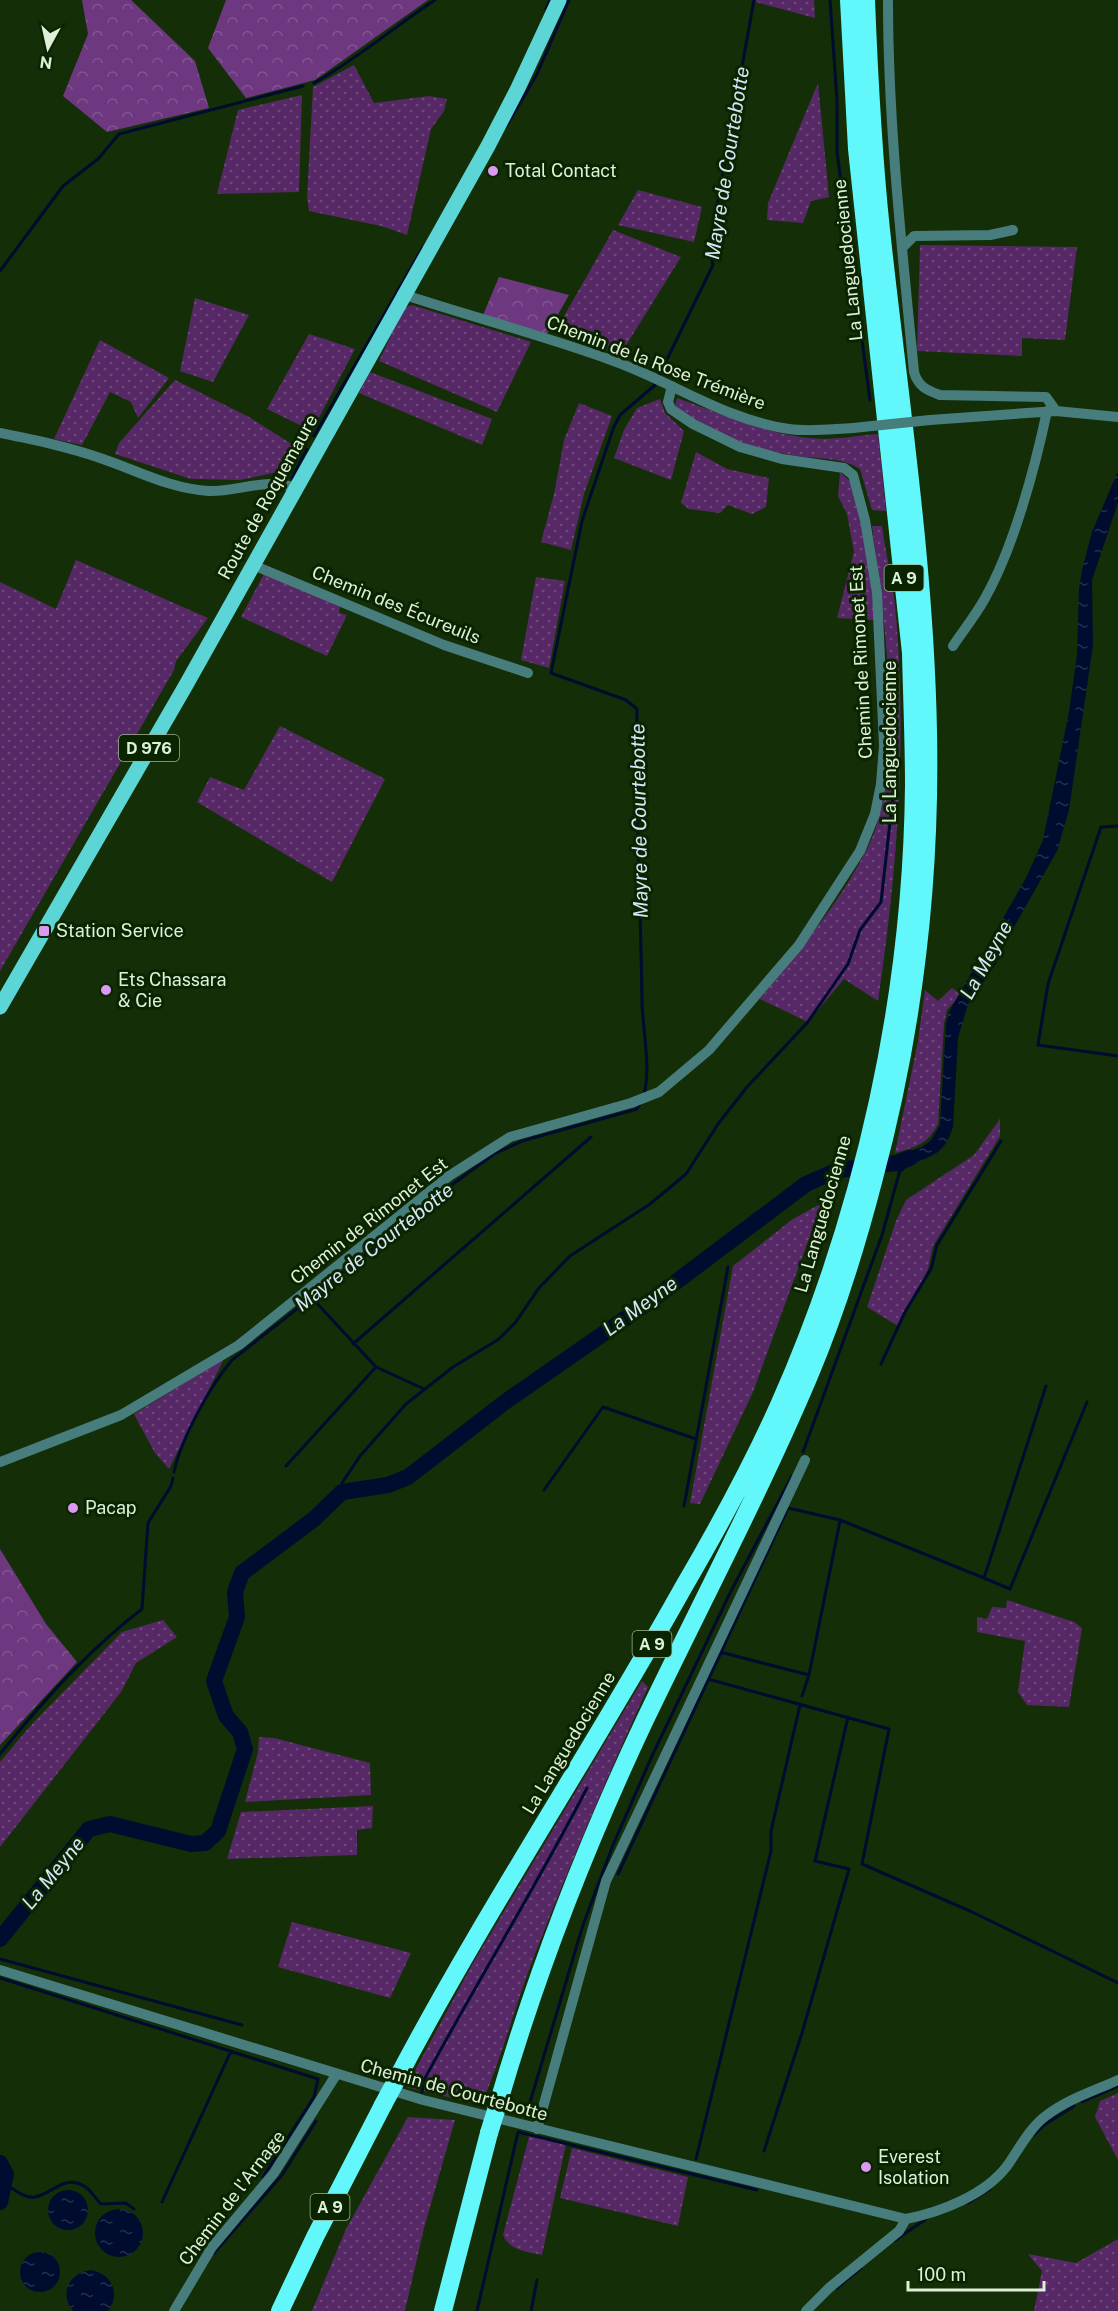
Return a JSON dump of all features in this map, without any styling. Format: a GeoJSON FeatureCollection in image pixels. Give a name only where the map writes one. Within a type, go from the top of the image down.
{"type":"FeatureCollection","features":[{"type":"Feature","properties":{"kind":"highway","name":"La Languedocienne"},"geometry":{"type":"LineString","coordinates":[[849,0],[861,183],[911,653],[914,786],[906,918],[872,1153]]}},
{"type":"Feature","properties":{"kind":"highway","name":"La Languedocienne"},"geometry":{"type":"LineString","coordinates":[[443,2311],[498,2101],[550,1944],[610,1798],[644,1723],[754,1500],[811,1371],[853,1252],[864,1185],[903,1045],[921,920],[927,846],[928,743],[922,599],[880,225],[866,0]]}},
{"type":"Feature","properties":{"kind":"highway","name":"La Languedocienne"},"geometry":{"type":"LineString","coordinates":[[280,2311],[398,2077],[476,1939],[643,1661],[738,1489],[796,1365],[864,1185]]}},
{"type":"Feature","properties":{"kind":"highway"},"geometry":{"type":"LineString","coordinates":[[285,2311],[297,2274]]}},
{"type":"Feature","properties":{"kind":"main road","name":"Route de Roquemaure"},"geometry":{"type":"LineString","coordinates":[[0,1007],[253,565],[501,120],[559,0]]}},
{"type":"Feature","properties":{"kind":"street"},"geometry":{"type":"LineString","coordinates":[[888,0],[888,54],[902,248],[917,383],[927,391],[940,395],[1046,397],[1052,411],[1000,567],[984,600],[953,646]]}},
{"type":"Feature","properties":{"kind":"street"},"geometry":{"type":"LineString","coordinates":[[902,248],[914,236],[990,235],[1013,230]]}},
{"type":"Feature","properties":{"kind":"street","name":"Chemin de la Rose Trémière"},"geometry":{"type":"LineString","coordinates":[[402,294],[550,338],[653,376],[717,408],[769,425],[808,431],[1052,411],[1118,417]]}},
{"type":"Feature","properties":{"kind":"street","name":"Chemin de Rimonet Est"},"geometry":{"type":"LineString","coordinates":[[0,1462],[121,1415],[239,1345],[449,1176],[510,1137],[631,1103],[659,1092],[709,1050],[799,945],[860,851],[875,814],[881,784],[884,746],[877,593],[863,511],[853,475],[844,468],[782,459],[724,440],[671,409],[668,402],[668,384]]}},
{"type":"Feature","properties":{"kind":"street"},"geometry":{"type":"LineString","coordinates":[[0,433],[46,442],[187,488],[227,491],[277,484],[295,488]]}},
{"type":"Feature","properties":{"kind":"street","name":"Chemin des Écureuils"},"geometry":{"type":"LineString","coordinates":[[253,565],[444,645],[528,674]]}},
{"type":"Feature","properties":{"kind":"street"},"geometry":{"type":"LineString","coordinates":[[537,2129],[606,1881],[806,1460]]}},
{"type":"Feature","properties":{"kind":"street","name":"Chemin de Courtebotte"},"geometry":{"type":"LineString","coordinates":[[0,1970],[336,2075],[537,2129],[906,2219]]}},
{"type":"Feature","properties":{"kind":"street","name":"Chemin de l'Arnage"},"geometry":{"type":"LineString","coordinates":[[174,2311],[212,2247],[274,2173],[336,2075]]}},
{"type":"Feature","properties":{"kind":"street"},"geometry":{"type":"LineString","coordinates":[[806,2311],[828,2288],[899,2231],[906,2219],[978,2192],[993,2181],[1033,2128],[1047,2115],[1076,2098],[1118,2080]]}},
{"type":"Feature","properties":{"kind":"shaded area"},"geometry":{"type":"Polygon","coordinates":[[[756,0],[814,0],[815,18],[756,2],[756,0]]]}},
{"type":"Feature","properties":{"kind":"shaded area"},"geometry":{"type":"Polygon","coordinates":[[[354,65],[374,103],[429,96],[447,99],[444,111],[431,129],[407,235],[381,226],[309,211],[307,197],[313,87],[354,65]]]}},
{"type":"Feature","properties":{"kind":"shaded area"},"geometry":{"type":"Polygon","coordinates":[[[818,83],[829,197],[811,201],[803,223],[767,220],[768,203],[818,83]]]}},
{"type":"Feature","properties":{"kind":"shaded area"},"geometry":{"type":"Polygon","coordinates":[[[302,95],[299,192],[217,194],[238,110],[302,95]]]}},
{"type":"Feature","properties":{"kind":"shaded area"},"geometry":{"type":"Polygon","coordinates":[[[638,190],[702,207],[694,242],[618,225],[638,190]]]}},
{"type":"Feature","properties":{"kind":"shaded area"},"geometry":{"type":"Polygon","coordinates":[[[613,230],[681,257],[620,355],[555,332],[613,230]]]}},
{"type":"Feature","properties":{"kind":"shaded area"},"geometry":{"type":"Polygon","coordinates":[[[920,245],[1077,247],[1065,340],[1022,338],[1022,356],[917,351],[920,245]]]}},
{"type":"Feature","properties":{"kind":"shaded area"},"geometry":{"type":"Polygon","coordinates":[[[195,298],[249,315],[213,382],[180,371],[195,298]]]}},
{"type":"Feature","properties":{"kind":"shaded area"},"geometry":{"type":"Polygon","coordinates":[[[412,305],[531,342],[497,412],[379,361],[404,307],[412,305]]]}},
{"type":"Feature","properties":{"kind":"shaded area"},"geometry":{"type":"Polygon","coordinates":[[[309,334],[355,349],[312,431],[267,409],[309,334]]]}},
{"type":"Feature","properties":{"kind":"shaded area"},"geometry":{"type":"Polygon","coordinates":[[[100,340],[169,378],[138,418],[131,402],[110,392],[82,445],[54,439],[100,340]]]}},
{"type":"Feature","properties":{"kind":"shaded area"},"geometry":{"type":"Polygon","coordinates":[[[370,372],[492,419],[482,445],[359,393],[370,372]]]}},
{"type":"Feature","properties":{"kind":"shaded area"},"geometry":{"type":"Polygon","coordinates":[[[175,380],[249,417],[298,448],[283,471],[240,480],[191,479],[115,454],[119,443],[175,380]]]}},
{"type":"Feature","properties":{"kind":"shaded area"},"geometry":{"type":"Polygon","coordinates":[[[677,398],[766,430],[785,434],[823,439],[878,434],[886,511],[872,510],[860,469],[853,465],[838,460],[765,450],[732,439],[688,415],[675,405],[677,398]]]}},
{"type":"Feature","properties":{"kind":"shaded area"},"geometry":{"type":"Polygon","coordinates":[[[660,399],[665,413],[684,431],[671,480],[614,458],[624,430],[637,408],[660,399]]]}},
{"type":"Feature","properties":{"kind":"shaded area"},"geometry":{"type":"Polygon","coordinates":[[[579,403],[612,416],[584,494],[571,550],[541,542],[554,494],[564,440],[579,403]]]}},
{"type":"Feature","properties":{"kind":"shaded area"},"geometry":{"type":"Polygon","coordinates":[[[696,452],[727,469],[769,478],[766,507],[752,514],[728,505],[720,513],[689,509],[681,503],[696,452]]]}},
{"type":"Feature","properties":{"kind":"shaded area"},"geometry":{"type":"Polygon","coordinates":[[[840,472],[852,483],[856,494],[871,582],[874,620],[837,618],[854,552],[847,514],[838,496],[840,472]]]}},
{"type":"Feature","properties":{"kind":"shaded area"},"geometry":{"type":"Polygon","coordinates":[[[872,526],[882,526],[895,605],[899,664],[898,809],[885,953],[878,1001],[844,979],[808,1022],[760,999],[817,928],[843,890],[866,851],[879,818],[887,779],[890,737],[889,692],[882,603],[872,526]]]}},
{"type":"Feature","properties":{"kind":"shaded area"},"geometry":{"type":"Polygon","coordinates":[[[76,560],[208,618],[176,661],[174,670],[0,971],[0,582],[56,609],[76,560]]]}},
{"type":"Feature","properties":{"kind":"shaded area"},"geometry":{"type":"Polygon","coordinates":[[[265,572],[340,607],[339,613],[347,615],[327,656],[241,617],[265,572]]]}},
{"type":"Feature","properties":{"kind":"shaded area"},"geometry":{"type":"Polygon","coordinates":[[[536,577],[565,581],[549,668],[521,660],[536,577]]]}},
{"type":"Feature","properties":{"kind":"shaded area"},"geometry":{"type":"Polygon","coordinates":[[[280,726],[385,779],[332,882],[197,802],[210,777],[244,790],[280,726]]]}},
{"type":"Feature","properties":{"kind":"shaded area"},"geometry":{"type":"Polygon","coordinates":[[[952,988],[961,994],[947,1010],[944,1024],[938,1124],[921,1144],[895,1153],[918,1041],[925,990],[938,1001],[952,988]]]}},
{"type":"Feature","properties":{"kind":"shaded area"},"geometry":{"type":"Polygon","coordinates":[[[1000,1119],[1000,1136],[933,1246],[928,1269],[898,1326],[867,1307],[896,1221],[906,1200],[974,1155],[1000,1119]]]}},
{"type":"Feature","properties":{"kind":"shaded area"},"geometry":{"type":"Polygon","coordinates":[[[822,1203],[753,1392],[700,1504],[690,1503],[733,1266],[793,1219],[822,1203]]]}},
{"type":"Feature","properties":{"kind":"shaded area"},"geometry":{"type":"Polygon","coordinates":[[[224,1359],[169,1469],[155,1453],[134,1414],[224,1359]]]}},
{"type":"Feature","properties":{"kind":"shaded area"},"geometry":{"type":"Polygon","coordinates":[[[1007,1600],[1074,1622],[1082,1628],[1069,1707],[1027,1705],[1018,1692],[1025,1641],[977,1632],[977,1617],[987,1619],[992,1607],[1006,1608],[1007,1600]]]}},
{"type":"Feature","properties":{"kind":"shaded area"},"geometry":{"type":"Polygon","coordinates":[[[163,1620],[177,1637],[136,1663],[121,1692],[0,1847],[0,1762],[32,1724],[122,1632],[163,1620]]]}},
{"type":"Feature","properties":{"kind":"shaded area"},"geometry":{"type":"Polygon","coordinates":[[[642,1681],[648,1687],[548,1920],[481,2105],[406,2087],[473,1963],[642,1681]]]}},
{"type":"Feature","properties":{"kind":"shaded area"},"geometry":{"type":"Polygon","coordinates":[[[259,1737],[274,1738],[370,1763],[371,1795],[245,1802],[258,1752],[259,1737]]]}},
{"type":"Feature","properties":{"kind":"shaded area"},"geometry":{"type":"Polygon","coordinates":[[[373,1806],[372,1828],[357,1830],[357,1855],[227,1859],[241,1812],[373,1806]]]}},
{"type":"Feature","properties":{"kind":"shaded area"},"geometry":{"type":"Polygon","coordinates":[[[292,1922],[411,1953],[390,1998],[278,1967],[292,1922]]]}},
{"type":"Feature","properties":{"kind":"shaded area"},"geometry":{"type":"Polygon","coordinates":[[[1118,2093],[1118,2160],[1095,2117],[1100,2101],[1118,2093]]]}},
{"type":"Feature","properties":{"kind":"shaded area"},"geometry":{"type":"Polygon","coordinates":[[[408,2117],[455,2120],[424,2228],[405,2311],[312,2311],[346,2229],[408,2117]]]}},
{"type":"Feature","properties":{"kind":"shaded area"},"geometry":{"type":"Polygon","coordinates":[[[530,2133],[566,2144],[542,2255],[514,2248],[503,2235],[530,2133]]]}},
{"type":"Feature","properties":{"kind":"shaded area"},"geometry":{"type":"Polygon","coordinates":[[[572,2148],[688,2177],[678,2226],[560,2198],[572,2148]]]}},
{"type":"Feature","properties":{"kind":"shaded area"},"geometry":{"type":"Polygon","coordinates":[[[1118,2239],[1118,2311],[1034,2311],[1042,2271],[1028,2254],[1076,2263],[1118,2239]]]}},
{"type":"Feature","properties":{"kind":"green space"},"geometry":{"type":"Polygon","coordinates":[[[82,0],[131,0],[195,61],[209,108],[107,132],[63,96],[88,34],[82,0]]]}},
{"type":"Feature","properties":{"kind":"green space"},"geometry":{"type":"Polygon","coordinates":[[[226,0],[428,0],[315,80],[246,98],[208,48],[226,0]]]}},
{"type":"Feature","properties":{"kind":"green space"},"geometry":{"type":"Polygon","coordinates":[[[499,277],[569,295],[547,334],[483,315],[499,277]]]}},
{"type":"Feature","properties":{"kind":"green space"},"geometry":{"type":"Polygon","coordinates":[[[0,1549],[46,1624],[77,1662],[0,1745],[0,1549]]]}},
{"type":"Feature","properties":{"kind":"water"},"geometry":{"type":"Polygon","coordinates":[[[1118,471],[1118,503],[1092,580],[1093,645],[1069,810],[1057,851],[1009,936],[996,964],[968,1004],[958,1038],[953,1127],[948,1139],[936,1153],[915,1162],[902,1172],[888,1170],[892,1157],[922,1147],[931,1140],[940,1125],[946,1023],[950,1010],[1026,878],[1043,840],[1069,712],[1077,655],[1079,589],[1082,570],[1092,532],[1118,471]]]}},
{"type":"Feature","properties":{"kind":"water"},"geometry":{"type":"Polygon","coordinates":[[[68,2190],[82,2196],[88,2210],[82,2224],[68,2230],[54,2224],[48,2210],[54,2196],[68,2190]]]}},
{"type":"Feature","properties":{"kind":"water"},"geometry":{"type":"Polygon","coordinates":[[[114,2209],[124,2209],[136,2216],[143,2228],[143,2238],[136,2250],[124,2257],[114,2257],[99,2246],[95,2238],[95,2228],[106,2213],[114,2209]]]}},
{"type":"Feature","properties":{"kind":"water"},"geometry":{"type":"Polygon","coordinates":[[[40,2252],[54,2258],[60,2272],[54,2286],[40,2292],[26,2286],[20,2272],[26,2258],[40,2252]]]}},
{"type":"Feature","properties":{"kind":"water"},"geometry":{"type":"Polygon","coordinates":[[[90,2270],[104,2275],[112,2285],[114,2298],[108,2311],[73,2311],[69,2304],[68,2285],[77,2275],[90,2270]]]}},
{"type":"Feature","properties":{"kind":"waterway"},"geometry":{"type":"LineString","coordinates":[[314,83],[345,64],[435,0]]}},
{"type":"Feature","properties":{"kind":"waterway"},"geometry":{"type":"LineString","coordinates":[[546,9],[550,0]]}},
{"type":"Feature","properties":{"kind":"waterway","name":"Mayre de Courtebotte"},"geometry":{"type":"LineString","coordinates":[[506,127],[537,74],[569,0]]}},
{"type":"Feature","properties":{"kind":"waterway","name":"Mayre de Courtebotte"},"geometry":{"type":"LineString","coordinates":[[644,1095],[647,1061],[642,1003],[637,709],[626,700],[551,673],[582,521],[613,429],[620,415],[654,386],[713,265],[710,245],[754,0]]}},
{"type":"Feature","properties":{"kind":"waterway"},"geometry":{"type":"LineString","coordinates":[[830,0],[837,100],[837,152],[870,400]]}},
{"type":"Feature","properties":{"kind":"waterway"},"geometry":{"type":"LineString","coordinates":[[0,271],[63,186],[98,159],[119,134],[303,86]]}},
{"type":"Feature","properties":{"kind":"waterway"},"geometry":{"type":"LineString","coordinates":[[314,436],[423,247]]}},
{"type":"Feature","properties":{"kind":"waterway"},"geometry":{"type":"LineString","coordinates":[[292,478],[307,449]]}},
{"type":"Feature","properties":{"kind":"waterway"},"geometry":{"type":"LineString","coordinates":[[342,1492],[342,1483],[360,1456],[406,1404],[453,1367],[499,1339],[515,1323],[539,1288],[570,1256],[650,1204],[686,1174],[718,1124],[747,1087],[807,1023],[848,964],[860,930],[881,902],[893,796]]}},
{"type":"Feature","properties":{"kind":"waterway"},"geometry":{"type":"LineString","coordinates":[[1118,826],[1101,827],[1048,984],[1038,1045],[1118,1056]]}},
{"type":"Feature","properties":{"kind":"waterway","name":"Mayre de Courtebotte"},"geometry":{"type":"LineString","coordinates":[[174,1472],[197,1413],[232,1360],[382,1242],[416,1211],[494,1154],[522,1141],[637,1109],[640,1104]]}},
{"type":"Feature","properties":{"kind":"waterway"},"geometry":{"type":"LineString","coordinates":[[353,1344],[591,1137]]}},
{"type":"Feature","properties":{"kind":"waterway"},"geometry":{"type":"LineString","coordinates":[[881,1364],[905,1312],[931,1269],[937,1245],[1001,1141]]}},
{"type":"Feature","properties":{"kind":"waterway","name":"La Meyne"},"geometry":{"type":"LineString","coordinates":[[0,1939],[89,1829],[110,1824],[191,1844],[205,1843],[218,1831],[245,1749],[240,1732],[226,1716],[214,1681],[237,1617],[235,1592],[242,1573],[314,1519],[342,1492],[388,1485],[408,1477],[505,1402],[656,1297],[806,1184],[838,1170],[896,1163],[910,1158]]}},
{"type":"Feature","properties":{"kind":"waterway"},"geometry":{"type":"LineString","coordinates":[[803,1452],[882,1235],[900,1170]]}},
{"type":"Feature","properties":{"kind":"waterway"},"geometry":{"type":"LineString","coordinates":[[684,1506],[728,1267]]}},
{"type":"Feature","properties":{"kind":"waterway"},"geometry":{"type":"LineString","coordinates":[[311,1297],[376,1367],[424,1389]]}},
{"type":"Feature","properties":{"kind":"waterway"},"geometry":{"type":"LineString","coordinates":[[286,1466],[376,1367]]}},
{"type":"Feature","properties":{"kind":"waterway"},"geometry":{"type":"LineString","coordinates":[[1046,1386],[984,1578],[1010,1589],[1087,1402]]}},
{"type":"Feature","properties":{"kind":"waterway"},"geometry":{"type":"LineString","coordinates":[[544,1490],[603,1407],[696,1439]]}},
{"type":"Feature","properties":{"kind":"waterway"},"geometry":{"type":"LineString","coordinates":[[528,2109],[583,1925],[613,1845],[652,1756],[732,1589],[792,1476]]}},
{"type":"Feature","properties":{"kind":"waterway","name":"Mayre de Courtebotte"},"geometry":{"type":"LineString","coordinates":[[0,1754],[67,1677],[104,1641],[142,1609],[148,1523],[171,1486],[173,1478]]}},
{"type":"Feature","properties":{"kind":"waterway"},"geometry":{"type":"LineString","coordinates":[[618,1874],[788,1508],[840,1520],[984,1578]]}},
{"type":"Feature","properties":{"kind":"waterway"},"geometry":{"type":"LineString","coordinates":[[809,1675],[840,1521]]}},
{"type":"Feature","properties":{"kind":"waterway"},"geometry":{"type":"LineString","coordinates":[[720,1652],[809,1675],[802,1696]]}},
{"type":"Feature","properties":{"kind":"waterway"},"geometry":{"type":"LineString","coordinates":[[708,1679],[889,1729],[862,1864],[970,1911],[1118,1983]]}},
{"type":"Feature","properties":{"kind":"waterway"},"geometry":{"type":"LineString","coordinates":[[696,2159],[771,1851],[771,1831],[800,1705]]}},
{"type":"Feature","properties":{"kind":"waterway"},"geometry":{"type":"LineString","coordinates":[[764,2151],[802,2033],[849,1869],[815,1861],[848,1717]]}},
{"type":"Feature","properties":{"kind":"waterway"},"geometry":{"type":"LineString","coordinates":[[422,2092],[424,2080],[587,1788]]}},
{"type":"Feature","properties":{"kind":"waterway"},"geometry":{"type":"LineString","coordinates":[[0,1959],[242,2025]]}},
{"type":"Feature","properties":{"kind":"waterway"},"geometry":{"type":"LineString","coordinates":[[0,1978],[318,2079],[314,2097],[263,2177]]}},
{"type":"Feature","properties":{"kind":"waterway"},"geometry":{"type":"LineString","coordinates":[[162,2202],[231,2051]]}},
{"type":"Feature","properties":{"kind":"waterway"},"geometry":{"type":"LineString","coordinates":[[1082,2102],[1118,2086]]}},
{"type":"Feature","properties":{"kind":"waterway"},"geometry":{"type":"LineString","coordinates":[[1034,2135],[1044,2125],[1074,2106]]}},
{"type":"Feature","properties":{"kind":"waterway"},"geometry":{"type":"LineString","coordinates":[[214,2253],[282,2175],[316,2121]]}},
{"type":"Feature","properties":{"kind":"waterway"},"geometry":{"type":"LineString","coordinates":[[477,2311],[518,2132],[757,2190]]}},
{"type":"Feature","properties":{"kind":"waterway","name":"La Meyne"},"geometry":{"type":"LineString","coordinates":[[0,2163],[6,2174],[0,2202]]}},
{"type":"Feature","properties":{"kind":"waterway"},"geometry":{"type":"LineString","coordinates":[[4,2183],[19,2193],[31,2197],[41,2195],[65,2183],[77,2183],[89,2190],[101,2204],[126,2203],[134,2209]]}},
{"type":"Feature","properties":{"kind":"waterway"},"geometry":{"type":"LineString","coordinates":[[968,2203],[990,2189]]}},
{"type":"Feature","properties":{"kind":"waterway"},"geometry":{"type":"LineString","coordinates":[[894,2241],[926,2219]]}},
{"type":"Feature","properties":{"kind":"waterway"},"geometry":{"type":"LineString","coordinates":[[837,2288],[861,2268]]}},
{"type":"Feature","properties":{"kind":"waterway"},"geometry":{"type":"LineString","coordinates":[[531,2311],[537,2280]]}},
{"type":"Feature","properties":{"kind":"place","name":"Total Contact"},"geometry":{"type":"Point","coordinates":[493,171]}},
{"type":"Feature","properties":{"kind":"place","name":"Station Service"},"geometry":{"type":"Point","coordinates":[44,931]}},
{"type":"Feature","properties":{"kind":"place","name":"Ets Chassara & Cie"},"geometry":{"type":"Point","coordinates":[106,990]}},
{"type":"Feature","properties":{"kind":"place","name":"Pacap"},"geometry":{"type":"Point","coordinates":[73,1508]}},
{"type":"Feature","properties":{"kind":"place","name":"Everest Isolation"},"geometry":{"type":"Point","coordinates":[866,2167]}}]}
